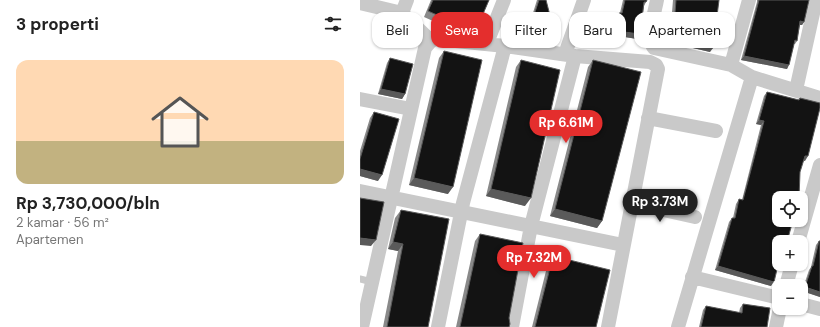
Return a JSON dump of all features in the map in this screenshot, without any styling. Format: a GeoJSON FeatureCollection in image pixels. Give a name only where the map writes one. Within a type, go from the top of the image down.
{"type":"FeatureCollection","features":[{"type":"Feature","properties":{"kind":"street"},"geometry":{"type":"LineString","coordinates":[[493,30],[504,0]]}},
{"type":"Feature","properties":{"kind":"street"},"geometry":{"type":"LineString","coordinates":[[512,327],[531,226],[584,0]]}},
{"type":"Feature","properties":{"kind":"street"},"geometry":{"type":"LineString","coordinates":[[658,0],[651,37],[654,48],[731,65],[752,77],[820,98]]}},
{"type":"Feature","properties":{"kind":"street"},"geometry":{"type":"LineString","coordinates":[[731,65],[749,0]]}},
{"type":"Feature","properties":{"kind":"street"},"geometry":{"type":"LineString","coordinates":[[796,90],[816,0]]}},
{"type":"Feature","properties":{"kind":"street"},"geometry":{"type":"LineString","coordinates":[[360,3],[405,6],[431,41],[425,48],[390,198],[366,280],[362,327]]}},
{"type":"Feature","properties":{"kind":"street"},"geometry":{"type":"LineString","coordinates":[[438,327],[462,211],[504,48]]}},
{"type":"Feature","properties":{"kind":"street"},"geometry":{"type":"LineString","coordinates":[[519,48],[570,55],[650,62],[656,65],[659,71],[648,118],[608,327]]}},
{"type":"Feature","properties":{"kind":"street"},"geometry":{"type":"LineString","coordinates":[[678,327],[752,77]]}},
{"type":"Feature","properties":{"kind":"street"},"geometry":{"type":"LineString","coordinates":[[360,99],[410,109]]}},
{"type":"Feature","properties":{"kind":"street"},"geometry":{"type":"LineString","coordinates":[[648,118],[716,131]]}},
{"type":"Feature","properties":{"kind":"street"},"geometry":{"type":"LineString","coordinates":[[800,235],[820,164]]}},
{"type":"Feature","properties":{"kind":"street"},"geometry":{"type":"LineString","coordinates":[[360,191],[623,245]]}},
{"type":"Feature","properties":{"kind":"street"},"geometry":{"type":"LineString","coordinates":[[632,203],[695,217]]}},
{"type":"Feature","properties":{"kind":"street"},"geometry":{"type":"LineString","coordinates":[[692,277],[772,296]]}},
{"type":"Feature","properties":{"kind":"street"},"geometry":{"type":"LineString","coordinates":[[808,306],[820,309]]}},
{"type":"Feature","properties":{"kind":"street"},"geometry":{"type":"LineString","coordinates":[[776,327],[779,315]]}},
{"type":"Feature","properties":{"kind":"building"},"geometry":{"type":"Polygon","coordinates":[[[433,0],[489,0],[484,12],[431,12],[428,11],[433,0]]]}},
{"type":"Feature","properties":{"kind":"building"},"geometry":{"type":"Polygon","coordinates":[[[539,0],[546,0],[549,12],[535,12],[539,0]]]}},
{"type":"Feature","properties":{"kind":"building"},"geometry":{"type":"Polygon","coordinates":[[[625,0],[647,0],[644,2],[643,12],[634,12],[634,33],[626,32],[626,12],[622,12],[625,0]]]}},
{"type":"Feature","properties":{"kind":"building"},"geometry":{"type":"Polygon","coordinates":[[[676,0],[719,0],[718,12],[675,12],[676,0]]]}},
{"type":"Feature","properties":{"kind":"building"},"geometry":{"type":"Polygon","coordinates":[[[759,0],[809,0],[804,22],[800,21],[797,41],[795,40],[789,65],[744,56],[759,0]]]}},
{"type":"Feature","properties":{"kind":"building"},"geometry":{"type":"Polygon","coordinates":[[[444,51],[482,60],[453,187],[414,178],[444,51]]]}},
{"type":"Feature","properties":{"kind":"building"},"geometry":{"type":"Polygon","coordinates":[[[390,58],[413,64],[405,94],[381,89],[390,58]]]}},
{"type":"Feature","properties":{"kind":"building"},"geometry":{"type":"Polygon","coordinates":[[[521,60],[560,70],[531,198],[491,189],[521,60]]]}},
{"type":"Feature","properties":{"kind":"building"},"geometry":{"type":"Polygon","coordinates":[[[593,60],[641,72],[602,221],[555,209],[593,60]]]}},
{"type":"Feature","properties":{"kind":"building"},"geometry":{"type":"Polygon","coordinates":[[[767,92],[799,100],[800,98],[820,103],[808,156],[805,156],[800,172],[799,191],[772,191],[772,227],[791,227],[789,235],[772,235],[772,271],[777,271],[775,279],[772,279],[772,281],[718,266],[732,218],[735,218],[739,199],[743,200],[764,121],[759,120],[767,92]]]}},
{"type":"Feature","properties":{"kind":"building"},"geometry":{"type":"Polygon","coordinates":[[[374,112],[399,119],[382,175],[360,169],[360,159],[374,112]]]}},
{"type":"Feature","properties":{"kind":"building"},"geometry":{"type":"Polygon","coordinates":[[[360,198],[384,202],[376,240],[360,238],[360,198]]]}},
{"type":"Feature","properties":{"kind":"building"},"geometry":{"type":"Polygon","coordinates":[[[401,210],[449,219],[428,327],[387,327],[403,244],[393,242],[401,210]]]}},
{"type":"Feature","properties":{"kind":"building"},"geometry":{"type":"Polygon","coordinates":[[[480,234],[523,243],[509,318],[509,327],[460,327],[480,234]]]}},
{"type":"Feature","properties":{"kind":"building"},"geometry":{"type":"Polygon","coordinates":[[[820,241],[820,292],[808,288],[808,279],[820,241]]]}},
{"type":"Feature","properties":{"kind":"building"},"geometry":{"type":"Polygon","coordinates":[[[553,256],[610,270],[596,327],[535,327],[553,256]]]}},
{"type":"Feature","properties":{"kind":"building"},"geometry":{"type":"Polygon","coordinates":[[[743,304],[770,308],[767,327],[701,327],[706,306],[742,313],[743,304]]]}}]}
